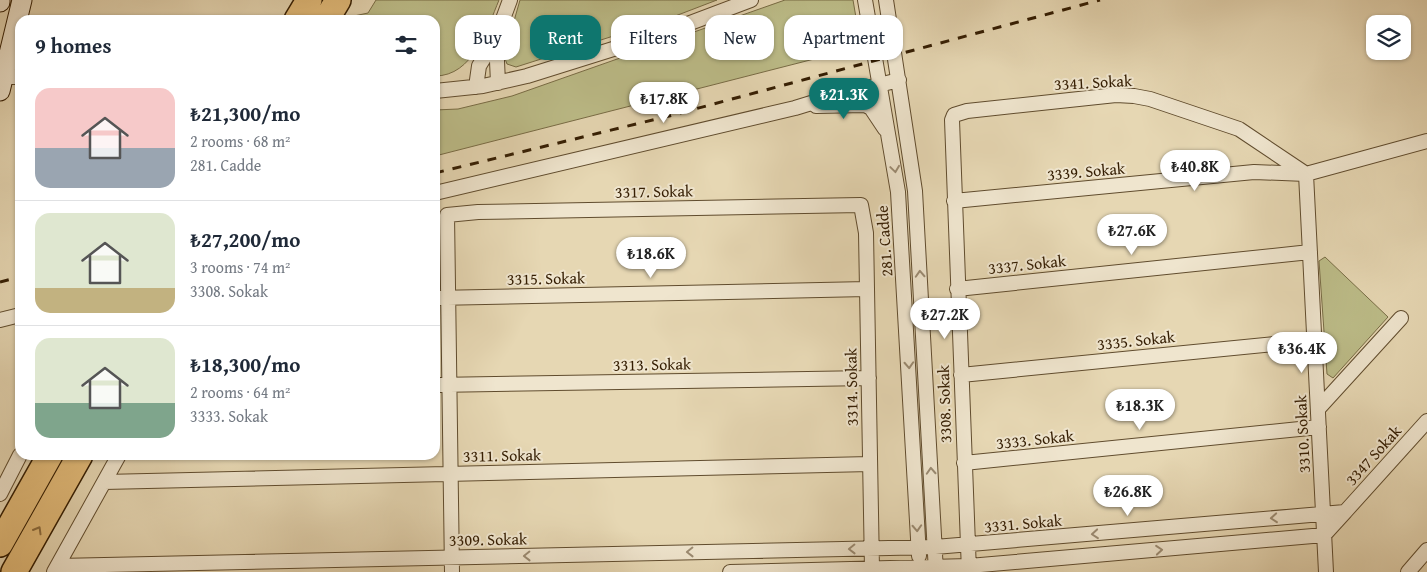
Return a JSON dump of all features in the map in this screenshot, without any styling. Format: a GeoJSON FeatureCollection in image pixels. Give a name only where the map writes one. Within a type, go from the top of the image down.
{"type":"FeatureCollection","features":[{"type":"Feature","properties":{"kind":"highway"},"geometry":{"type":"LineString","coordinates":[[329,15],[338,0]]}},
{"type":"Feature","properties":{"kind":"highway"},"geometry":{"type":"LineString","coordinates":[[0,544],[47,460]]}},
{"type":"Feature","properties":{"kind":"highway"},"geometry":{"type":"LineString","coordinates":[[14,572],[77,460]]}},
{"type":"Feature","properties":{"kind":"main road"},"geometry":{"type":"LineString","coordinates":[[19,15],[22,0]]}},
{"type":"Feature","properties":{"kind":"main road"},"geometry":{"type":"LineString","coordinates":[[8,82],[15,41]]}},
{"type":"Feature","properties":{"kind":"street"},"geometry":{"type":"LineString","coordinates":[[504,15],[510,0]]}},
{"type":"Feature","properties":{"kind":"street"},"geometry":{"type":"LineString","coordinates":[[440,91],[476,87],[527,76],[661,34],[751,0]]}},
{"type":"Feature","properties":{"kind":"street","name":"281. Cadde"},"geometry":{"type":"LineString","coordinates":[[865,0],[879,85],[890,136],[901,225],[920,570]]}},
{"type":"Feature","properties":{"kind":"street","name":"281. Cadde"},"geometry":{"type":"LineString","coordinates":[[886,0],[915,191],[936,570]]}},
{"type":"Feature","properties":{"kind":"street"},"geometry":{"type":"LineString","coordinates":[[476,87],[479,66],[483,60]]}},
{"type":"Feature","properties":{"kind":"street"},"geometry":{"type":"LineString","coordinates":[[497,60],[498,83]]}},
{"type":"Feature","properties":{"kind":"street"},"geometry":{"type":"LineString","coordinates":[[440,191],[795,108],[898,80]]}},
{"type":"Feature","properties":{"kind":"street","name":"3341. Sokak"},"geometry":{"type":"LineString","coordinates":[[954,115],[966,111],[1116,95],[1134,96],[1150,99],[1239,129],[1306,174]]}},
{"type":"Feature","properties":{"kind":"street"},"geometry":{"type":"LineString","coordinates":[[795,108],[865,105],[871,108],[890,136]]}},
{"type":"Feature","properties":{"kind":"street","name":"3308. Sokak"},"geometry":{"type":"LineString","coordinates":[[954,115],[950,127],[969,569]]}},
{"type":"Feature","properties":{"kind":"street","name":"3339. Sokak"},"geometry":{"type":"LineString","coordinates":[[954,201],[1254,172],[1306,174],[1427,141]]}},
{"type":"Feature","properties":{"kind":"street","name":"3310. Sokak"},"geometry":{"type":"LineString","coordinates":[[1306,174],[1326,572]]}},
{"type":"Feature","properties":{"kind":"street","name":"3317. Sokak"},"geometry":{"type":"LineString","coordinates":[[442,298],[447,215],[488,212],[861,205]]}},
{"type":"Feature","properties":{"kind":"street","name":"3314. Sokak"},"geometry":{"type":"LineString","coordinates":[[861,205],[866,232],[872,569]]}},
{"type":"Feature","properties":{"kind":"street","name":"3337. Sokak"},"geometry":{"type":"LineString","coordinates":[[957,289],[1310,252]]}},
{"type":"Feature","properties":{"kind":"street","name":"3315. Sokak"},"geometry":{"type":"LineString","coordinates":[[442,298],[867,289]]}},
{"type":"Feature","properties":{"kind":"street"},"geometry":{"type":"LineString","coordinates":[[442,298],[450,385],[452,572]]}},
{"type":"Feature","properties":{"kind":"street"},"geometry":{"type":"LineString","coordinates":[[0,320],[15,316]]}},
{"type":"Feature","properties":{"kind":"street"},"geometry":{"type":"LineString","coordinates":[[1318,409],[1401,318]]}},
{"type":"Feature","properties":{"kind":"street","name":"3335. Sokak"},"geometry":{"type":"LineString","coordinates":[[961,375],[1314,340]]}},
{"type":"Feature","properties":{"kind":"street","name":"3313. Sokak"},"geometry":{"type":"LineString","coordinates":[[440,385],[869,378]]}},
{"type":"Feature","properties":{"kind":"street","name":"3347 Sokak"},"geometry":{"type":"LineString","coordinates":[[1324,535],[1427,421]]}},
{"type":"Feature","properties":{"kind":"street","name":"3333. Sokak"},"geometry":{"type":"LineString","coordinates":[[964,463],[1319,428]]}},
{"type":"Feature","properties":{"kind":"street"},"geometry":{"type":"LineString","coordinates":[[0,494],[17,460]]}},
{"type":"Feature","properties":{"kind":"street"},"geometry":{"type":"LineString","coordinates":[[56,569],[116,460]]}},
{"type":"Feature","properties":{"kind":"street","name":"3311. Sokak"},"geometry":{"type":"LineString","coordinates":[[104,482],[870,464]]}},
{"type":"Feature","properties":{"kind":"street","name":"3331. Sokak"},"geometry":{"type":"LineString","coordinates":[[918,547],[968,545],[1345,512]]}},
{"type":"Feature","properties":{"kind":"street"},"geometry":{"type":"LineString","coordinates":[[730,572],[969,569],[1324,535]]}},
{"type":"Feature","properties":{"kind":"street","name":"3309. Sokak"},"geometry":{"type":"LineString","coordinates":[[56,569],[452,557],[918,547]]}},
{"type":"Feature","properties":{"kind":"street"},"geometry":{"type":"LineString","coordinates":[[1408,572],[1427,550]]}},
{"type":"Feature","properties":{"kind":"green space"},"geometry":{"type":"Polygon","coordinates":[[[376,0],[499,0],[493,15],[455,15],[455,60],[469,60],[448,74],[440,75],[440,15],[359,15],[368,13],[376,0]]]}},
{"type":"Feature","properties":{"kind":"green space"},"geometry":{"type":"Polygon","coordinates":[[[520,0],[717,0],[678,15],[611,15],[611,37],[601,40],[601,15],[530,15],[530,60],[538,60],[516,67],[507,64],[506,60],[520,60],[520,15],[516,15],[520,0]]]}},
{"type":"Feature","properties":{"kind":"green space"},"geometry":{"type":"Polygon","coordinates":[[[785,0],[853,0],[856,15],[784,15],[784,60],[810,60],[440,155],[440,110],[458,109],[512,96],[614,60],[695,60],[695,32],[705,28],[705,60],[774,60],[774,15],[742,15],[785,0]]]}},
{"type":"Feature","properties":{"kind":"green space"},"geometry":{"type":"Polygon","coordinates":[[[1325,257],[1388,317],[1333,378],[1327,374],[1319,261],[1325,257]]]}},
{"type":"Feature","properties":{"kind":"railway"},"geometry":{"type":"LineString","coordinates":[[440,172],[669,116],[1100,0]]}},
{"type":"Feature","properties":{"kind":"railway"},"geometry":{"type":"LineString","coordinates":[[0,282],[15,278]]}}]}
